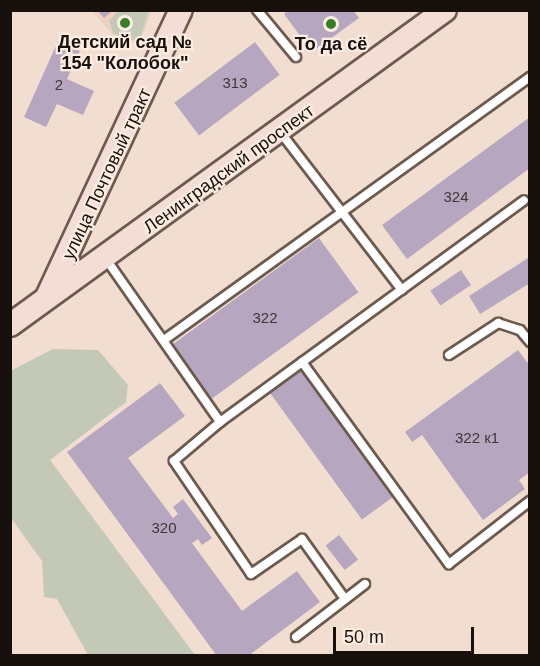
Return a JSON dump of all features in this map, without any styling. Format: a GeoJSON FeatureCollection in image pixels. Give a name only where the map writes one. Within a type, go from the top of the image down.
{"type":"FeatureCollection","features":[{"type":"Feature","properties":{"kind":"main road","name":"улица Почтовый тракт"},"geometry":{"type":"LineString","coordinates":[[44,303],[181,10]]}},
{"type":"Feature","properties":{"kind":"main road","name":"Ленинградский проспект"},"geometry":{"type":"LineString","coordinates":[[10,325],[106,259],[445,10]]}},
{"type":"Feature","properties":{"kind":"lane"},"geometry":{"type":"LineString","coordinates":[[257,10],[296,57]]}},
{"type":"Feature","properties":{"kind":"lane"},"geometry":{"type":"LineString","coordinates":[[164,340],[530,77]]}},
{"type":"Feature","properties":{"kind":"lane"},"geometry":{"type":"LineString","coordinates":[[280,132],[402,291]]}},
{"type":"Feature","properties":{"kind":"lane"},"geometry":{"type":"LineString","coordinates":[[345,599],[302,539],[252,574],[174,461],[220,422],[524,200]]}},
{"type":"Feature","properties":{"kind":"lane"},"geometry":{"type":"LineString","coordinates":[[106,259],[220,422]]}},
{"type":"Feature","properties":{"kind":"lane"},"geometry":{"type":"LineString","coordinates":[[449,355],[498,323],[520,330],[530,342]]}},
{"type":"Feature","properties":{"kind":"lane"},"geometry":{"type":"LineString","coordinates":[[302,362],[449,564],[530,501]]}},
{"type":"Feature","properties":{"kind":"lane"},"geometry":{"type":"LineString","coordinates":[[296,637],[365,584]]}},
{"type":"Feature","properties":{"kind":"shaded area","name":"Детский сад № 154 \"Колобок\""},"geometry":{"type":"Polygon","coordinates":[[[92,11],[152,11],[139,44],[113,35],[92,11]]]}},
{"type":"Feature","properties":{"kind":"green space","name":"Детский сад № 154 \"Колобок\""},"geometry":{"type":"Polygon","coordinates":[[[119,10],[149,11],[139,42],[113,33],[109,21],[119,10]]]}},
{"type":"Feature","properties":{"kind":"green space"},"geometry":{"type":"Polygon","coordinates":[[[53,349],[98,350],[128,385],[126,402],[50,460],[195,655],[88,655],[57,599],[44,597],[42,561],[11,518],[10,371],[53,349]]]}},
{"type":"Feature","properties":{"kind":"building"},"geometry":{"type":"Polygon","coordinates":[[[97,10],[113,10],[104,18],[97,10]]]}},
{"type":"Feature","properties":{"kind":"building"},"geometry":{"type":"Polygon","coordinates":[[[289,10],[353,10],[359,18],[312,52],[284,14],[289,10]]]}},
{"type":"Feature","properties":{"kind":"building"},"geometry":{"type":"Polygon","coordinates":[[[58,41],[80,51],[67,79],[94,91],[83,115],[57,104],[46,127],[24,117],[58,41]]]}},
{"type":"Feature","properties":{"kind":"building"},"geometry":{"type":"Polygon","coordinates":[[[255,42],[280,75],[199,136],[174,103],[255,42]]]}},
{"type":"Feature","properties":{"kind":"building"},"geometry":{"type":"Polygon","coordinates":[[[530,117],[530,168],[407,259],[382,225],[530,117]]]}},
{"type":"Feature","properties":{"kind":"building"},"geometry":{"type":"Polygon","coordinates":[[[319,238],[358,292],[211,399],[172,345],[319,238]]]}},
{"type":"Feature","properties":{"kind":"building"},"geometry":{"type":"Polygon","coordinates":[[[528,258],[530,283],[480,314],[469,296],[528,258]]]}},
{"type":"Feature","properties":{"kind":"building"},"geometry":{"type":"Polygon","coordinates":[[[461,270],[471,285],[440,306],[430,291],[461,270]]]}},
{"type":"Feature","properties":{"kind":"building"},"geometry":{"type":"Polygon","coordinates":[[[518,350],[530,366],[530,472],[519,480],[525,489],[483,520],[422,435],[412,442],[405,432],[518,350]]]}},
{"type":"Feature","properties":{"kind":"building"},"geometry":{"type":"Polygon","coordinates":[[[301,371],[393,497],[362,520],[270,393],[301,371]]]}},
{"type":"Feature","properties":{"kind":"building"},"geometry":{"type":"Polygon","coordinates":[[[160,383],[185,416],[128,458],[173,518],[178,514],[173,507],[183,499],[212,538],[202,545],[198,539],[192,543],[242,611],[297,571],[320,602],[248,656],[217,656],[67,452],[160,383]]]}},
{"type":"Feature","properties":{"kind":"building"},"geometry":{"type":"Polygon","coordinates":[[[339,535],[358,559],[345,570],[326,545],[339,535]]]}},
{"type":"Feature","properties":{"kind":"place","name":"Детский сад № 154 \"Колобок\""},"geometry":{"type":"Point","coordinates":[125,23]}},
{"type":"Feature","properties":{"kind":"place","name":"То да сё"},"geometry":{"type":"Point","coordinates":[331,24]}}]}
